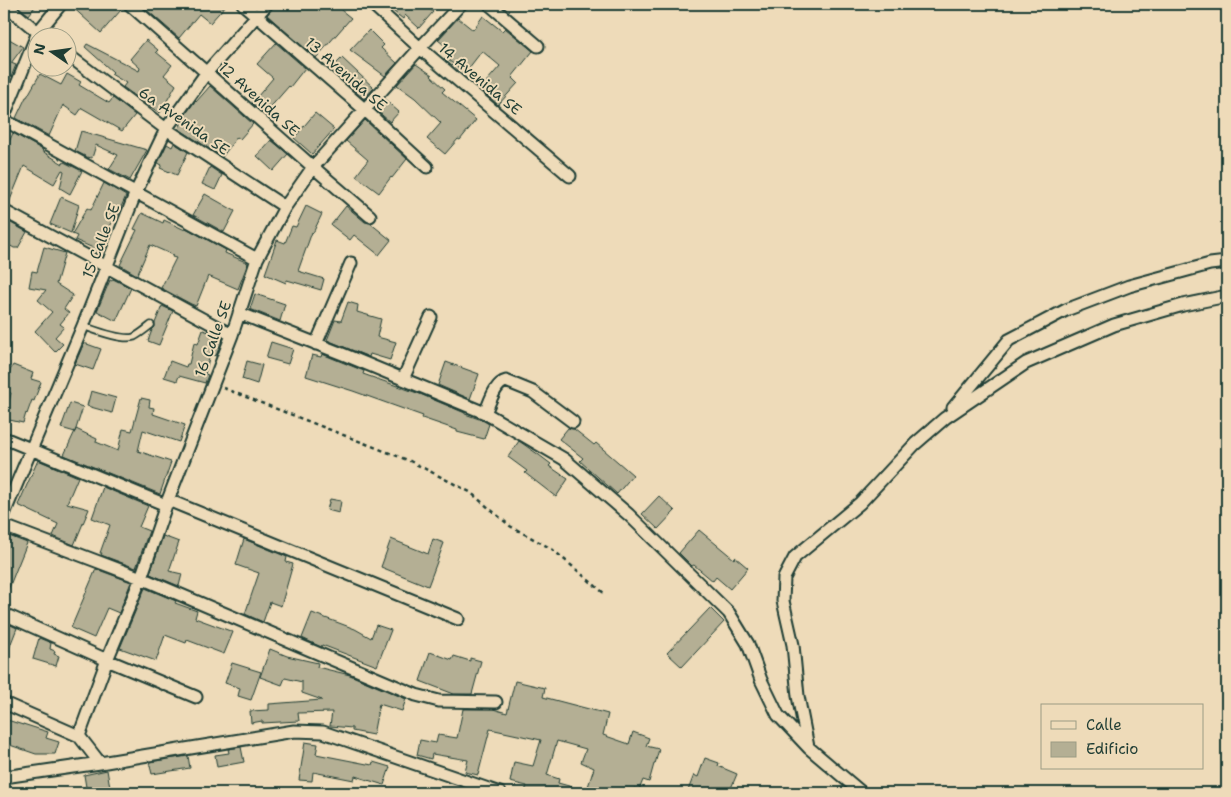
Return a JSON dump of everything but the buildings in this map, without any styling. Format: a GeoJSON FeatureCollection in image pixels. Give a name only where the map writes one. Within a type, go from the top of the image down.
{"type":"FeatureCollection","features":[{"type":"Feature","properties":{"kind":"street"},"geometry":{"type":"LineString","coordinates":[[4,4],[33,28]]}},
{"type":"Feature","properties":{"kind":"street"},"geometry":{"type":"LineString","coordinates":[[46,28],[61,4]]}},
{"type":"Feature","properties":{"kind":"street","name":"12 Avenida SE"},"geometry":{"type":"LineString","coordinates":[[129,4],[370,216]]}},
{"type":"Feature","properties":{"kind":"street","name":"13 Avenida SE"},"geometry":{"type":"LineString","coordinates":[[244,4],[427,167]]}},
{"type":"Feature","properties":{"kind":"street","name":"15 Calle SE"},"geometry":{"type":"LineString","coordinates":[[4,514],[83,326],[136,192],[166,129],[207,72],[267,4]]}},
{"type":"Feature","properties":{"kind":"street","name":"14 Avenida SE"},"geometry":{"type":"LineString","coordinates":[[372,4],[420,48],[570,176]]}},
{"type":"Feature","properties":{"kind":"street","name":"16 Calle SE"},"geometry":{"type":"LineString","coordinates":[[79,736],[107,660],[141,578],[167,502],[232,335],[257,259],[285,207],[313,167],[461,4]]}},
{"type":"Feature","properties":{"kind":"street"},"geometry":{"type":"LineString","coordinates":[[489,4],[538,46]]}},
{"type":"Feature","properties":{"kind":"street"},"geometry":{"type":"LineString","coordinates":[[4,116],[28,63]]}},
{"type":"Feature","properties":{"kind":"street","name":"6a Avenida SE"},"geometry":{"type":"LineString","coordinates":[[78,63],[166,129],[285,207]]}},
{"type":"Feature","properties":{"kind":"street"},"geometry":{"type":"LineString","coordinates":[[4,120],[257,259]]}},
{"type":"Feature","properties":{"kind":"street"},"geometry":{"type":"LineString","coordinates":[[4,211],[232,335]]}},
{"type":"Feature","properties":{"kind":"street"},"geometry":{"type":"LineString","coordinates":[[945,418],[1009,340],[1066,310],[1128,286],[1210,264],[1227,262]]}},
{"type":"Feature","properties":{"kind":"street"},"geometry":{"type":"LineString","coordinates":[[316,344],[351,263]]}},
{"type":"Feature","properties":{"kind":"street"},"geometry":{"type":"LineString","coordinates":[[809,748],[798,696],[793,645],[782,601],[784,578],[795,557],[860,503],[915,444],[945,418],[1026,363],[1114,325],[1183,305],[1227,296]]}},
{"type":"Feature","properties":{"kind":"street"},"geometry":{"type":"LineString","coordinates":[[239,313],[485,413],[564,459],[629,515],[729,613],[748,644],[778,715],[809,748],[862,793]]}},
{"type":"Feature","properties":{"kind":"street"},"geometry":{"type":"LineString","coordinates":[[403,379],[431,317]]}},
{"type":"Feature","properties":{"kind":"street"},"geometry":{"type":"LineString","coordinates":[[485,413],[498,385],[506,381],[534,392],[573,422]]}},
{"type":"Feature","properties":{"kind":"street"},"geometry":{"type":"LineString","coordinates":[[4,438],[458,619]]}},
{"type":"Feature","properties":{"kind":"street"},"geometry":{"type":"LineString","coordinates":[[4,526],[141,578],[416,695],[439,701],[496,702]]}},
{"type":"Feature","properties":{"kind":"street"},"geometry":{"type":"LineString","coordinates":[[4,614],[196,698]]}},
{"type":"Feature","properties":{"kind":"street"},"geometry":{"type":"LineString","coordinates":[[4,703],[79,736],[100,763]]}},
{"type":"Feature","properties":{"kind":"street"},"geometry":{"type":"LineString","coordinates":[[4,777],[294,731],[323,732],[500,793]]}},
{"type":"Feature","properties":{"kind":"lane"},"geometry":{"type":"LineString","coordinates":[[83,326],[130,338],[151,326]]}},
{"type":"Feature","properties":{"kind":"path"},"geometry":{"type":"LineString","coordinates":[[213,383],[410,461],[470,492],[510,526],[552,549],[605,594]]}}]}
